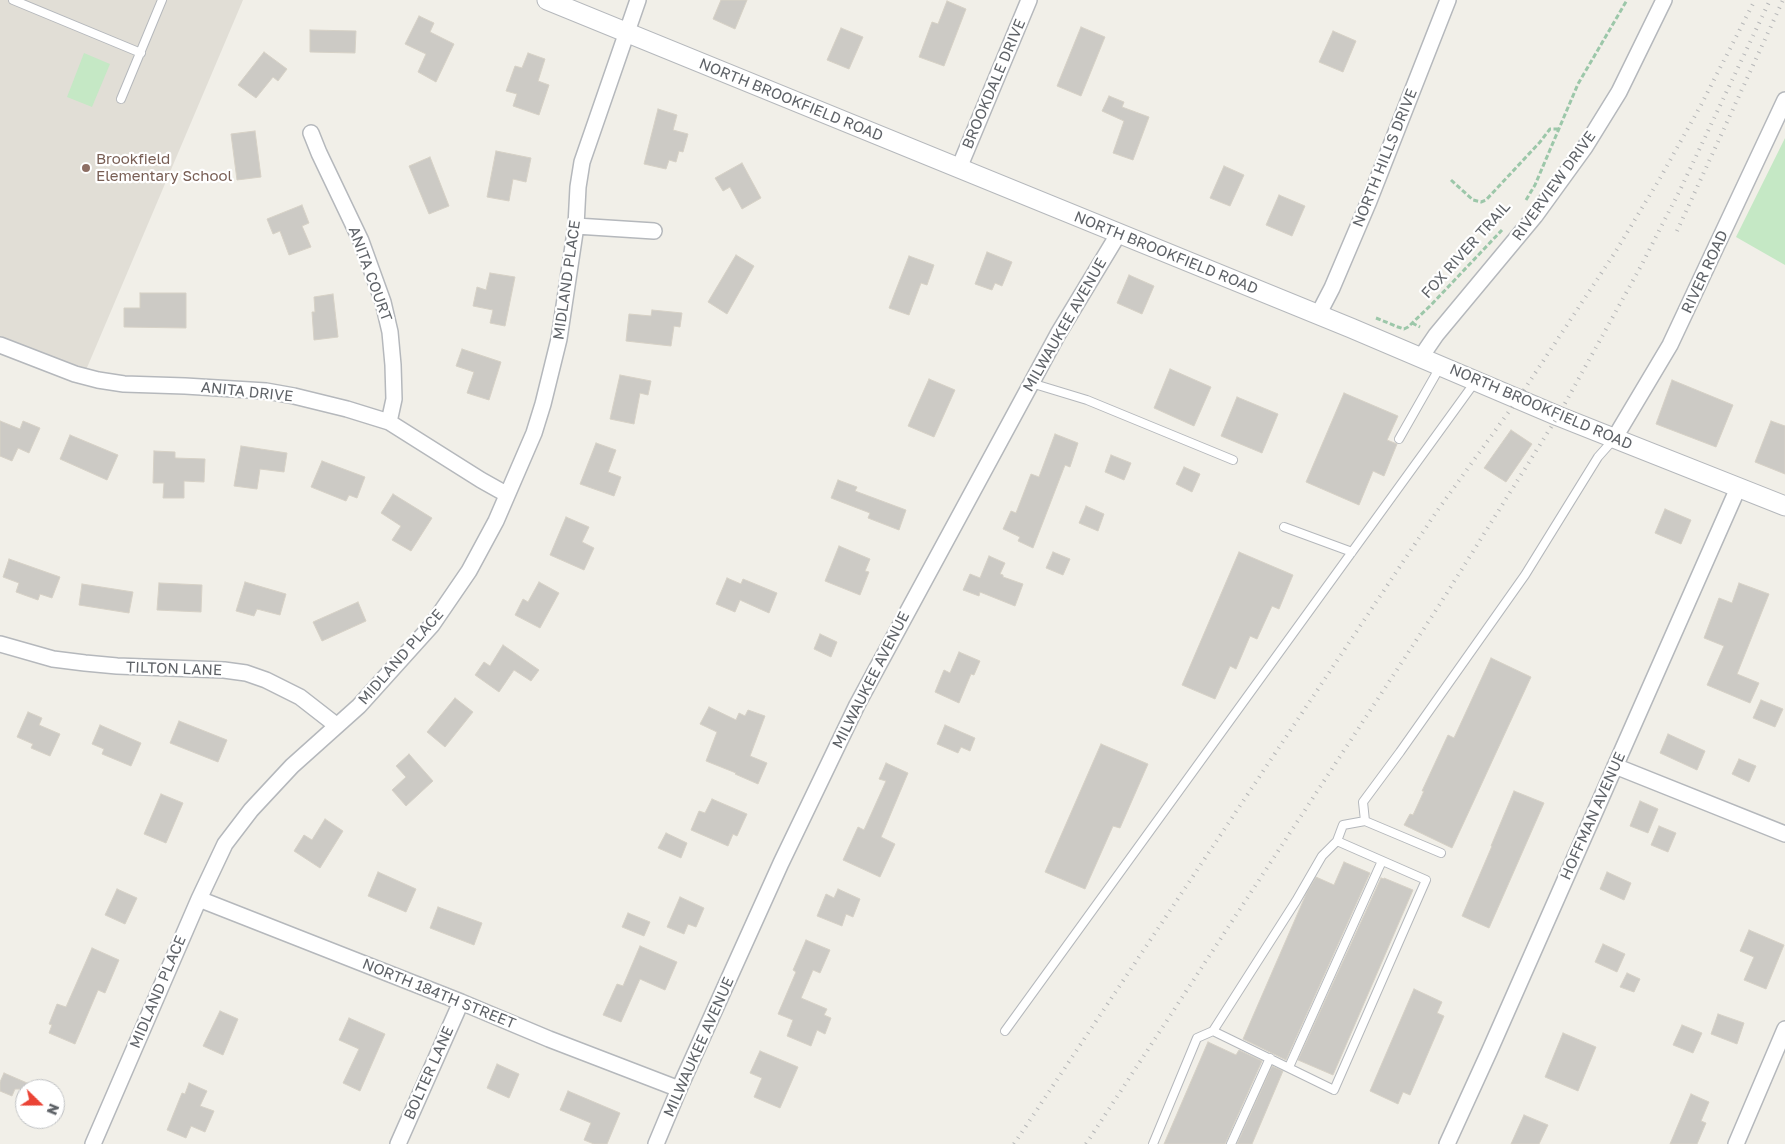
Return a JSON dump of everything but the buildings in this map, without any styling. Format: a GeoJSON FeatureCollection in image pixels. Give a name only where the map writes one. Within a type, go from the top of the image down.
{"type":"FeatureCollection","features":[{"type":"Feature","properties":{"kind":"street","name":"NORTH BROOKFIELD ROAD"},"geometry":{"type":"LineString","coordinates":[[547,0],[1421,357],[1614,439],[1785,506]]}},
{"type":"Feature","properties":{"kind":"street","name":"MIDLAND PLACE"},"geometry":{"type":"LineString","coordinates":[[93,1144],[198,899],[225,844],[236,828],[292,766],[359,706],[432,625],[469,571],[496,521],[506,494],[517,474],[534,433],[543,404],[559,338],[576,226],[578,187],[582,162],[638,0]]}},
{"type":"Feature","properties":{"kind":"street","name":"BROOKDALE DRIVE"},"geometry":{"type":"LineString","coordinates":[[959,168],[1029,0]]}},
{"type":"Feature","properties":{"kind":"street","name":"NORTH HILLS DRIVE"},"geometry":{"type":"LineString","coordinates":[[1318,315],[1332,288],[1370,201],[1448,0]]}},
{"type":"Feature","properties":{"kind":"street","name":"RIVERVIEW DRIVE"},"geometry":{"type":"LineString","coordinates":[[1421,357],[1436,336],[1535,216],[1585,148],[1619,92],[1664,0]]}},
{"type":"Feature","properties":{"kind":"street","name":"RIVER ROAD"},"geometry":{"type":"LineString","coordinates":[[1614,439],[1670,345],[1785,100]]}},
{"type":"Feature","properties":{"kind":"street","name":"ANITA COURT"},"geometry":{"type":"LineString","coordinates":[[311,133],[318,153],[361,241],[383,302],[390,332],[393,365],[394,398],[389,422]]}},
{"type":"Feature","properties":{"kind":"street"},"geometry":{"type":"LineString","coordinates":[[576,226],[654,231]]}},
{"type":"Feature","properties":{"kind":"street","name":"MILWAUKEE AVENUE"},"geometry":{"type":"LineString","coordinates":[[656,1144],[781,863],[858,705],[1031,383],[1118,233]]}},
{"type":"Feature","properties":{"kind":"street","name":"ANITA DRIVE"},"geometry":{"type":"LineString","coordinates":[[0,345],[75,374],[98,380],[124,384],[266,391],[347,409],[389,422],[506,494]]}},
{"type":"Feature","properties":{"kind":"street","name":"HOFFMAN AVENUE"},"geometry":{"type":"LineString","coordinates":[[1447,1144],[1738,488]]}},
{"type":"Feature","properties":{"kind":"street","name":"TILTON LANE"},"geometry":{"type":"LineString","coordinates":[[0,644],[53,658],[84,663],[224,670],[246,673],[300,697],[336,725]]}},
{"type":"Feature","properties":{"kind":"street"},"geometry":{"type":"LineString","coordinates":[[1615,766],[1785,834]]}},
{"type":"Feature","properties":{"kind":"street","name":"NORTH 184TH STREET"},"geometry":{"type":"LineString","coordinates":[[198,899],[461,1002],[549,1040],[679,1089]]}},
{"type":"Feature","properties":{"kind":"street","name":"BOLTER LANE"},"geometry":{"type":"LineString","coordinates":[[398,1144],[461,1002]]}},
{"type":"Feature","properties":{"kind":"street"},"geometry":{"type":"LineString","coordinates":[[1736,1144],[1785,1029]]}},
{"type":"Feature","properties":{"kind":"lane"},"geometry":{"type":"LineString","coordinates":[[13,0],[141,53]]}},
{"type":"Feature","properties":{"kind":"lane"},"geometry":{"type":"LineString","coordinates":[[121,99],[162,0]]}},
{"type":"Feature","properties":{"kind":"lane"},"geometry":{"type":"LineString","coordinates":[[1399,438],[1441,366]]}},
{"type":"Feature","properties":{"kind":"lane"},"geometry":{"type":"LineString","coordinates":[[1005,1031],[1476,381]]}},
{"type":"Feature","properties":{"kind":"lane"},"geometry":{"type":"LineString","coordinates":[[1031,383],[1088,400],[1233,460]]}},
{"type":"Feature","properties":{"kind":"lane"},"geometry":{"type":"LineString","coordinates":[[1365,820],[1363,802],[1525,575],[1598,457],[1614,439]]}},
{"type":"Feature","properties":{"kind":"lane"},"geometry":{"type":"LineString","coordinates":[[1284,527],[1352,552]]}},
{"type":"Feature","properties":{"kind":"lane"},"geometry":{"type":"LineString","coordinates":[[1153,1144],[1197,1038],[1213,1031],[1322,856],[1337,841],[1343,825],[1365,820],[1441,853]]}},
{"type":"Feature","properties":{"kind":"lane"},"geometry":{"type":"LineString","coordinates":[[1213,1031],[1334,1090],[1426,880],[1337,841]]}},
{"type":"Feature","properties":{"kind":"lane"},"geometry":{"type":"LineString","coordinates":[[1289,1067],[1382,861]]}},
{"type":"Feature","properties":{"kind":"lane"},"geometry":{"type":"LineString","coordinates":[[1231,1144],[1270,1058]]}},
{"type":"Feature","properties":{"kind":"path","name":"FOX RIVER TRAIL"},"geometry":{"type":"LineString","coordinates":[[1522,205],[1535,185],[1578,84],[1627,0]]}},
{"type":"Feature","properties":{"kind":"path","name":"FOX RIVER TRAIL"},"geometry":{"type":"LineString","coordinates":[[1451,180],[1474,200],[1481,202],[1486,200],[1550,129],[1559,129]]}},
{"type":"Feature","properties":{"kind":"path","name":"FOX RIVER TRAIL"},"geometry":{"type":"LineString","coordinates":[[1412,324],[1506,225]]}},
{"type":"Feature","properties":{"kind":"path"},"geometry":{"type":"LineString","coordinates":[[1374,318],[1404,328],[1412,324],[1420,328]]}},
{"type":"Feature","properties":{"kind":"shaded area","name":"Brookfield Elementary School"},"geometry":{"type":"Polygon","coordinates":[[[0,0],[243,0],[86,370],[0,336],[0,0]]]}},
{"type":"Feature","properties":{"kind":"green space"},"geometry":{"type":"Polygon","coordinates":[[[84,53],[110,64],[92,107],[67,97],[84,53]]]}},
{"type":"Feature","properties":{"kind":"green space"},"geometry":{"type":"Polygon","coordinates":[[[1785,138],[1785,265],[1736,237],[1785,138]]]}},
{"type":"Feature","properties":{"kind":"railway"},"geometry":{"type":"LineString","coordinates":[[1014,1144],[1437,511],[1518,399],[1614,254],[1659,180],[1701,105],[1755,0]]}},
{"type":"Feature","properties":{"kind":"railway"},"geometry":{"type":"LineString","coordinates":[[1086,1144],[1440,604],[1558,416],[1641,266],[1681,188],[1770,0]]}},
{"type":"Feature","properties":{"kind":"railway"},"geometry":{"type":"LineString","coordinates":[[1677,231],[1783,0]]}},
{"type":"Feature","properties":{"kind":"place","name":"Brookfield Elementary School"},"geometry":{"type":"Point","coordinates":[86,168]}}]}
